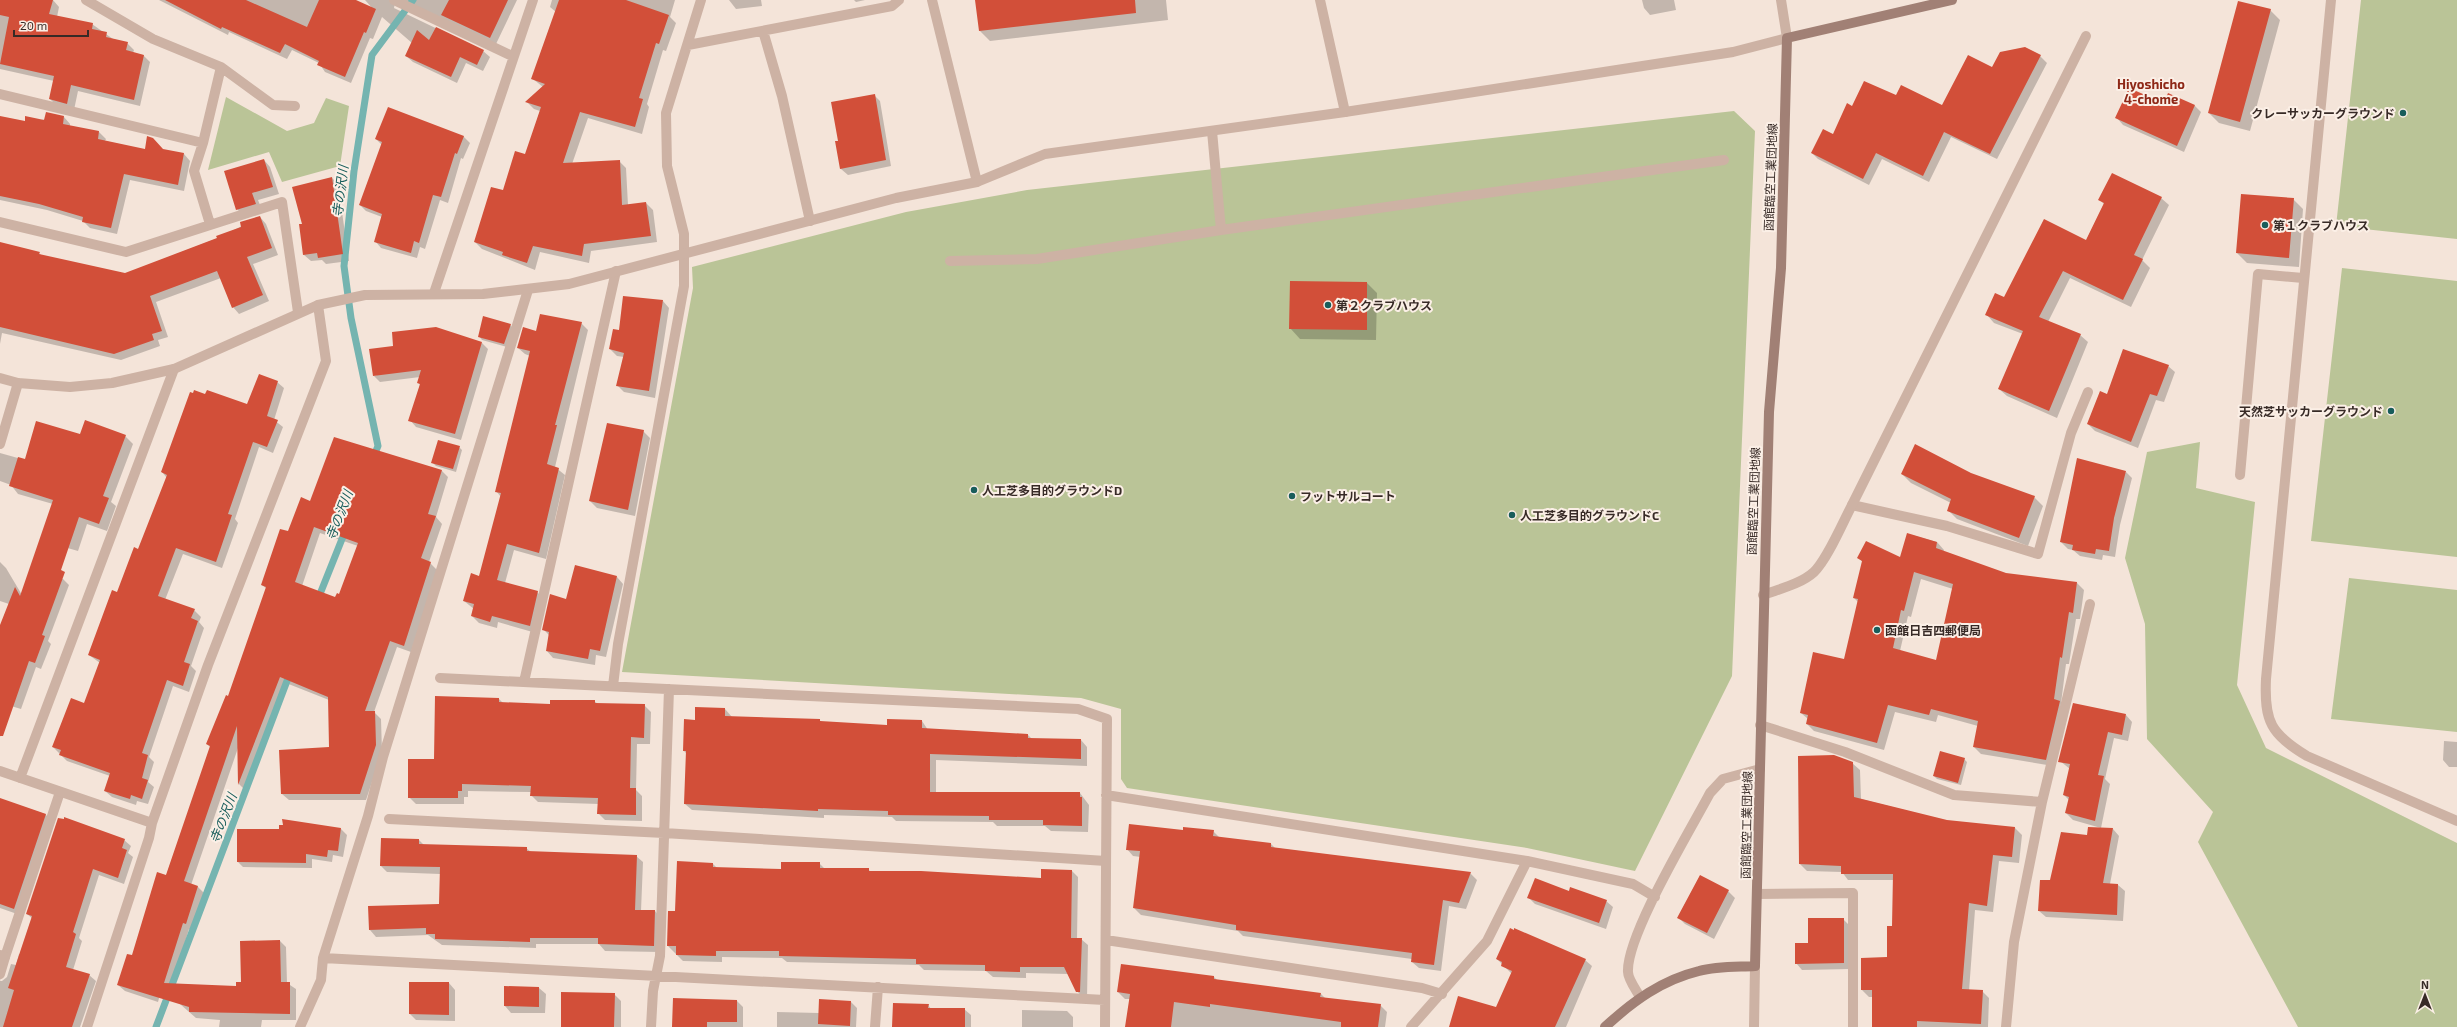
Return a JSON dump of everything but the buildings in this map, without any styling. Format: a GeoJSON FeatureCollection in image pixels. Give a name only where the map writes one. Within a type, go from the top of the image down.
{"type":"FeatureCollection","features":[{"type":"Feature","properties":{"kind":"main road"},"geometry":{"type":"LineString","coordinates":[[1787,38],[1952,0]]}},
{"type":"Feature","properties":{"kind":"main road","name":"函館臨空工業団地線"},"geometry":{"type":"LineString","coordinates":[[1755,966],[1763,595],[1769,412],[1781,268],[1787,38]]}},
{"type":"Feature","properties":{"kind":"main road"},"geometry":{"type":"LineString","coordinates":[[1605,1027],[1640,996],[1673,979],[1701,970],[1755,966]]}},
{"type":"Feature","properties":{"kind":"street"},"geometry":{"type":"LineString","coordinates":[[86,0],[153,39],[221,67],[273,105],[295,106]]}},
{"type":"Feature","properties":{"kind":"street"},"geometry":{"type":"LineString","coordinates":[[434,293],[512,56],[532,0]]}},
{"type":"Feature","properties":{"kind":"street"},"geometry":{"type":"LineString","coordinates":[[613,686],[618,644],[633,571],[684,286],[684,234],[667,166],[666,113],[701,0]]}},
{"type":"Feature","properties":{"kind":"street"},"geometry":{"type":"LineString","coordinates":[[688,46],[892,6],[899,0]]}},
{"type":"Feature","properties":{"kind":"street"},"geometry":{"type":"LineString","coordinates":[[932,0],[977,182]]}},
{"type":"Feature","properties":{"kind":"street"},"geometry":{"type":"LineString","coordinates":[[1320,0],[1345,112]]}},
{"type":"Feature","properties":{"kind":"street"},"geometry":{"type":"LineString","coordinates":[[0,378],[18,383],[70,387],[112,383],[174,369],[298,312],[318,305],[365,295],[434,293],[484,294],[569,284],[896,198],[977,182],[1046,154],[1345,112],[1733,52],[1787,38],[1781,0]]}},
{"type":"Feature","properties":{"kind":"street"},"geometry":{"type":"LineString","coordinates":[[2331,0],[2303,278],[2266,679],[2266,715],[2275,732],[2285,742],[2307,756],[2457,821]]}},
{"type":"Feature","properties":{"kind":"street"},"geometry":{"type":"LineString","coordinates":[[396,1],[512,56]]}},
{"type":"Feature","properties":{"kind":"street"},"geometry":{"type":"LineString","coordinates":[[763,31],[782,96],[810,221]]}},
{"type":"Feature","properties":{"kind":"street"},"geometry":{"type":"LineString","coordinates":[[1763,595],[1796,582],[1814,572],[1852,505],[2086,36]]}},
{"type":"Feature","properties":{"kind":"street"},"geometry":{"type":"LineString","coordinates":[[210,224],[194,171],[203,143],[221,67]]}},
{"type":"Feature","properties":{"kind":"street"},"geometry":{"type":"LineString","coordinates":[[0,94],[203,143]]}},
{"type":"Feature","properties":{"kind":"street"},"geometry":{"type":"LineString","coordinates":[[1212,131],[1221,230]]}},
{"type":"Feature","properties":{"kind":"street"},"geometry":{"type":"LineString","coordinates":[[950,261],[1037,258],[1221,230],[1724,160]]}},
{"type":"Feature","properties":{"kind":"street"},"geometry":{"type":"LineString","coordinates":[[0,222],[126,252],[282,202],[298,312]]}},
{"type":"Feature","properties":{"kind":"street"},"geometry":{"type":"LineString","coordinates":[[524,682],[616,271]]}},
{"type":"Feature","properties":{"kind":"street"},"geometry":{"type":"LineString","coordinates":[[2240,475],[2258,274],[2303,278]]}},
{"type":"Feature","properties":{"kind":"street"},"geometry":{"type":"LineString","coordinates":[[300,1027],[321,980],[323,958],[368,816],[402,695],[528,290]]}},
{"type":"Feature","properties":{"kind":"street"},"geometry":{"type":"LineString","coordinates":[[87,1027],[149,838],[152,822],[208,665],[326,361],[318,305]]}},
{"type":"Feature","properties":{"kind":"street"},"geometry":{"type":"LineString","coordinates":[[20,778],[174,369]]}},
{"type":"Feature","properties":{"kind":"street"},"geometry":{"type":"LineString","coordinates":[[0,444],[18,383]]}},
{"type":"Feature","properties":{"kind":"street"},"geometry":{"type":"LineString","coordinates":[[1852,505],[1947,526],[2038,554],[2071,433],[2088,392]]}},
{"type":"Feature","properties":{"kind":"street"},"geometry":{"type":"LineString","coordinates":[[2006,1027],[2014,942],[2042,802],[2090,604]]}},
{"type":"Feature","properties":{"kind":"street"},"geometry":{"type":"LineString","coordinates":[[440,678],[1078,709],[1107,719],[1105,1027]]}},
{"type":"Feature","properties":{"kind":"street"},"geometry":{"type":"LineString","coordinates":[[651,1027],[653,991],[660,956],[669,689]]}},
{"type":"Feature","properties":{"kind":"street"},"geometry":{"type":"LineString","coordinates":[[1760,725],[1845,752],[1954,795],[2042,802]]}},
{"type":"Feature","properties":{"kind":"street"},"geometry":{"type":"LineString","coordinates":[[1640,996],[1628,974],[1630,953],[1655,897],[1710,793],[1723,779],[1760,769]]}},
{"type":"Feature","properties":{"kind":"street"},"geometry":{"type":"LineString","coordinates":[[0,771],[152,822]]}},
{"type":"Feature","properties":{"kind":"street"},"geometry":{"type":"LineString","coordinates":[[0,974],[3,956],[60,792]]}},
{"type":"Feature","properties":{"kind":"street"},"geometry":{"type":"LineString","coordinates":[[1106,794],[1527,861],[1633,884],[1655,897]]}},
{"type":"Feature","properties":{"kind":"street"},"geometry":{"type":"LineString","coordinates":[[389,819],[664,833],[1106,861]]}},
{"type":"Feature","properties":{"kind":"street"},"geometry":{"type":"LineString","coordinates":[[1412,1027],[1487,941],[1527,861]]}},
{"type":"Feature","properties":{"kind":"street"},"geometry":{"type":"LineString","coordinates":[[1757,894],[1853,893],[1852,1027]]}},
{"type":"Feature","properties":{"kind":"street"},"geometry":{"type":"LineString","coordinates":[[1106,940],[1422,988],[1442,994]]}},
{"type":"Feature","properties":{"kind":"street"},"geometry":{"type":"LineString","coordinates":[[323,958],[1105,1000]]}},
{"type":"Feature","properties":{"kind":"street"},"geometry":{"type":"LineString","coordinates":[[1754,1027],[1755,966]]}},
{"type":"Feature","properties":{"kind":"street"},"geometry":{"type":"LineString","coordinates":[[875,1027],[878,987]]}},
{"type":"Feature","properties":{"kind":"green space","name":"クレーサッカーグラウンド"},"geometry":{"type":"Polygon","coordinates":[[[2361,0],[2457,0],[2457,239],[2336,226],[2361,0]]]}},
{"type":"Feature","properties":{"kind":"green space"},"geometry":{"type":"Polygon","coordinates":[[[226,97],[287,131],[314,123],[326,98],[349,106],[340,166],[282,182],[269,152],[208,170],[226,97]]]}},
{"type":"Feature","properties":{"kind":"green space"},"geometry":{"type":"Polygon","coordinates":[[[1734,111],[1755,131],[1732,676],[1635,871],[1527,848],[1127,788],[1121,779],[1121,709],[1081,698],[622,672],[693,288],[692,267],[906,212],[1027,190],[1734,111]]]}},
{"type":"Feature","properties":{"kind":"green space","name":"天然芝サッカーグラウンド"},"geometry":{"type":"Polygon","coordinates":[[[2342,268],[2457,281],[2457,557],[2311,541],[2342,268]]]}},
{"type":"Feature","properties":{"kind":"green space"},"geometry":{"type":"Polygon","coordinates":[[[2200,442],[2196,488],[2255,502],[2237,685],[2266,748],[2457,843],[2457,1027],[2298,1027],[2198,842],[2213,812],[2147,739],[2145,624],[2125,558],[2147,452],[2200,442]]]}},
{"type":"Feature","properties":{"kind":"green space"},"geometry":{"type":"Polygon","coordinates":[[[2349,578],[2457,590],[2457,732],[2331,719],[2349,578]]]}},
{"type":"Feature","properties":{"kind":"waterway","name":"寺の沢川"},"geometry":{"type":"LineString","coordinates":[[373,458],[378,446],[351,318],[344,266],[354,171],[372,55],[413,0]]}},
{"type":"Feature","properties":{"kind":"waterway","name":"寺の沢川"},"geometry":{"type":"LineString","coordinates":[[318,599],[346,529]]}},
{"type":"Feature","properties":{"kind":"waterway","name":"寺の沢川"},"geometry":{"type":"LineString","coordinates":[[156,1027],[290,673]]}},
{"type":"Feature","properties":{"kind":"place","name":"クレーサッカーグラウンド"},"geometry":{"type":"Point","coordinates":[2403,113]}},
{"type":"Feature","properties":{"kind":"place","name":"第１クラブハウス"},"geometry":{"type":"Point","coordinates":[2265,225]}},
{"type":"Feature","properties":{"kind":"place","name":"第２クラブハウス"},"geometry":{"type":"Point","coordinates":[1328,305]}},
{"type":"Feature","properties":{"kind":"place","name":"天然芝サッカーグラウンド"},"geometry":{"type":"Point","coordinates":[2391,411]}},
{"type":"Feature","properties":{"kind":"place","name":"人工芝多目的グラウンドD"},"geometry":{"type":"Point","coordinates":[974,490]}},
{"type":"Feature","properties":{"kind":"place","name":"フットサルコート"},"geometry":{"type":"Point","coordinates":[1292,496]}},
{"type":"Feature","properties":{"kind":"place","name":"人工芝多目的グラウンドC"},"geometry":{"type":"Point","coordinates":[1512,515]}},
{"type":"Feature","properties":{"kind":"place","name":"函館日吉四郵便局"},"geometry":{"type":"Point","coordinates":[1877,630]}},
{"type":"Feature","properties":{"kind":"district","name":"Hiyoshicho 4-chome"},"geometry":{"type":"Point","coordinates":[2151,92]}}]}
